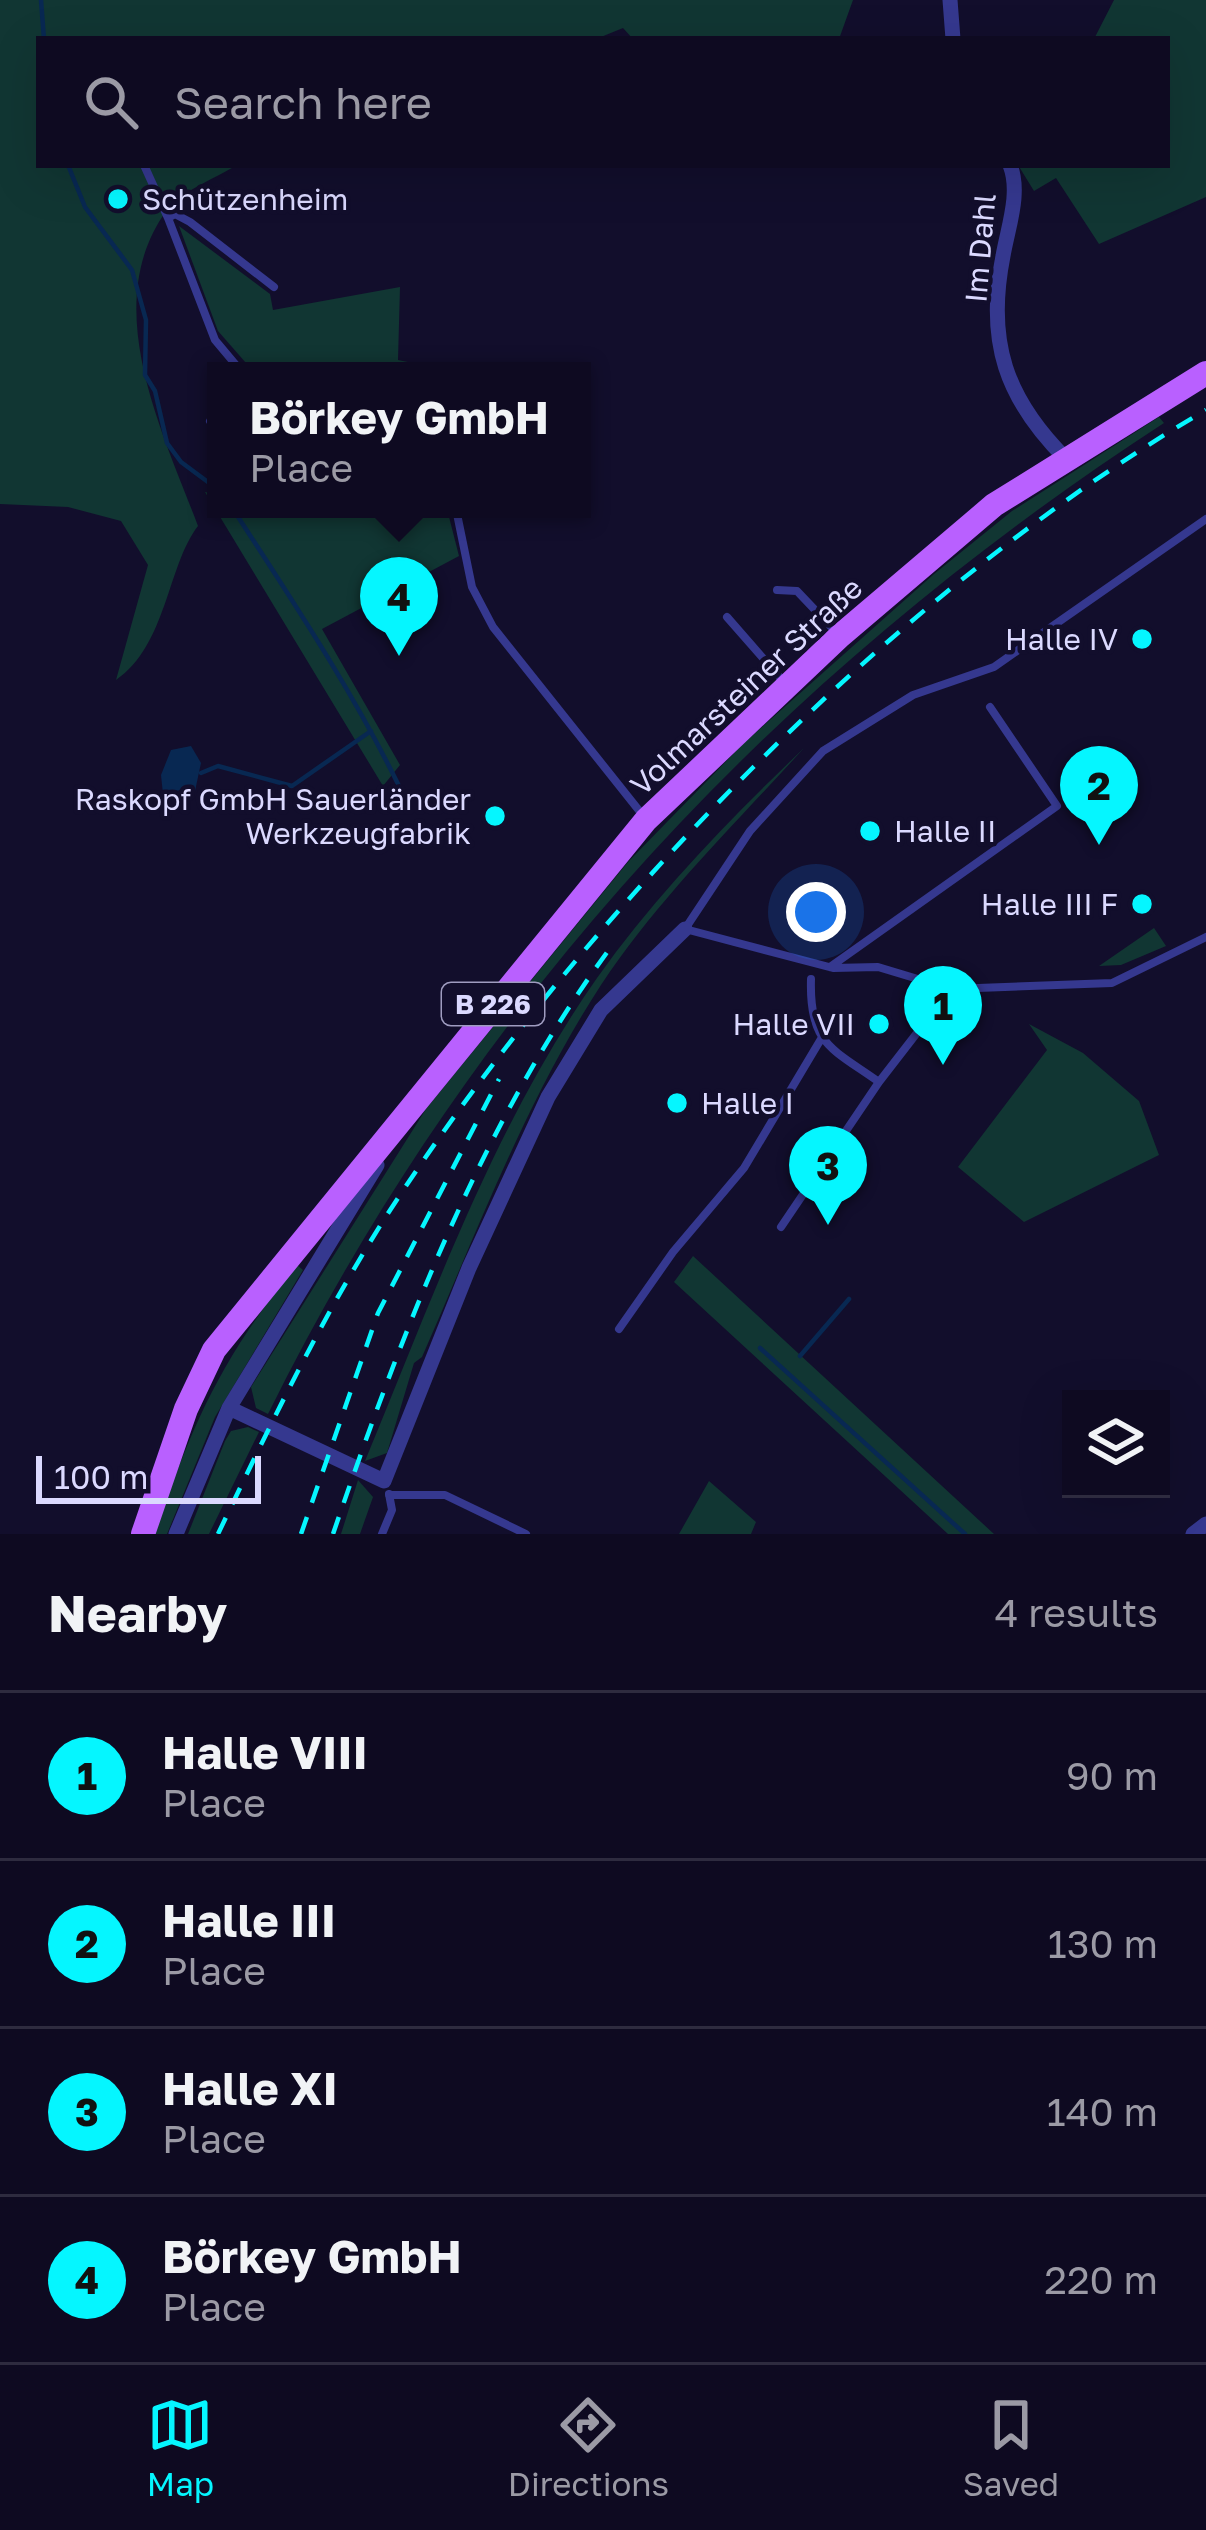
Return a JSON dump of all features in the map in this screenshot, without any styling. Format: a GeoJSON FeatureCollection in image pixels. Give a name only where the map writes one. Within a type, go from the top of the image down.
{"type":"FeatureCollection","features":[{"type":"Feature","properties":{"kind":"main road","name":"Volmarsteiner Straße"},"geometry":{"type":"LineString","coordinates":[[143,1534],[186,1409],[214,1350],[646,820],[840,636],[994,505],[1206,374]]}},
{"type":"Feature","properties":{"kind":"street"},"geometry":{"type":"LineString","coordinates":[[950,0],[953,36]]}},
{"type":"Feature","properties":{"kind":"street","name":"Im Dahl"},"geometry":{"type":"LineString","coordinates":[[1010,168],[1014,206],[998,286],[1010,389],[1027,420],[1066,459]]}},
{"type":"Feature","properties":{"kind":"street"},"geometry":{"type":"LineString","coordinates":[[229,1408],[386,1488],[469,1268],[548,1096],[601,1010],[685,929]]}},
{"type":"Feature","properties":{"kind":"street","name":"Volmarsteiner Straße"},"geometry":{"type":"LineString","coordinates":[[176,1534],[229,1408],[352,1211],[399,1122]]}},
{"type":"Feature","properties":{"kind":"street"},"geometry":{"type":"LineString","coordinates":[[1192,1534],[1206,1524]]}},
{"type":"Feature","properties":{"kind":"lane"},"geometry":{"type":"LineString","coordinates":[[145,168],[215,340],[234,362]]}},
{"type":"Feature","properties":{"kind":"lane"},"geometry":{"type":"LineString","coordinates":[[168,218],[175,214],[190,222],[274,287]]}},
{"type":"Feature","properties":{"kind":"lane"},"geometry":{"type":"LineString","coordinates":[[458,518],[472,587],[493,626],[646,820]]}},
{"type":"Feature","properties":{"kind":"lane"},"geometry":{"type":"LineString","coordinates":[[1206,519],[994,667],[913,695],[823,751],[749,831],[685,929],[830,967],[878,967],[951,989],[1112,982],[1206,937]]}},
{"type":"Feature","properties":{"kind":"lane"},"geometry":{"type":"LineString","coordinates":[[777,590],[797,591],[840,636]]}},
{"type":"Feature","properties":{"kind":"lane"},"geometry":{"type":"LineString","coordinates":[[728,617],[788,686]]}},
{"type":"Feature","properties":{"kind":"lane"},"geometry":{"type":"LineString","coordinates":[[830,967],[1057,806],[989,707]]}},
{"type":"Feature","properties":{"kind":"lane"},"geometry":{"type":"LineString","coordinates":[[812,979],[812,1021],[821,1039],[879,1082]]}},
{"type":"Feature","properties":{"kind":"lane"},"geometry":{"type":"LineString","coordinates":[[781,1226],[879,1082],[951,989]]}},
{"type":"Feature","properties":{"kind":"lane"},"geometry":{"type":"LineString","coordinates":[[619,1329],[673,1252],[744,1168],[821,1039]]}},
{"type":"Feature","properties":{"kind":"lane"},"geometry":{"type":"LineString","coordinates":[[382,1534],[392,1510],[386,1488],[445,1496],[526,1534]]}},
{"type":"Feature","properties":{"kind":"green space"},"geometry":{"type":"Polygon","coordinates":[[[0,0],[853,0],[840,36],[630,36],[623,28],[603,36],[36,36],[36,168],[232,168],[167,210],[147,247],[138,286],[143,367],[198,526],[146,647],[116,680],[148,565],[121,521],[68,507],[0,504],[0,0]]]}},
{"type":"Feature","properties":{"kind":"green space"},"geometry":{"type":"Polygon","coordinates":[[[1114,0],[1206,0],[1206,197],[1099,244],[1056,178],[1034,191],[1020,168],[1170,168],[1170,36],[1096,36],[1114,0]]]}},
{"type":"Feature","properties":{"kind":"green space"},"geometry":{"type":"Polygon","coordinates":[[[179,226],[270,294],[273,310],[400,287],[398,360],[408,362],[245,362],[218,331],[179,226]]]}},
{"type":"Feature","properties":{"kind":"green space"},"geometry":{"type":"Polygon","coordinates":[[[1159,417],[1164,423],[1023,521],[890,626],[765,738],[648,857],[540,985],[440,1120],[350,1263],[268,1414],[256,1408],[251,1387],[426,1109],[628,862],[743,744],[934,574],[1012,511],[1159,417]]]}},
{"type":"Feature","properties":{"kind":"green space"},"geometry":{"type":"Polygon","coordinates":[[[221,518],[449,518],[459,556],[322,629],[400,765],[383,786],[221,518]]]}},
{"type":"Feature","properties":{"kind":"green space"},"geometry":{"type":"Polygon","coordinates":[[[804,748],[672,892],[601,985],[526,1120],[422,1357],[414,1363],[387,1453],[365,1461],[468,1213],[560,1034],[597,978],[669,887],[804,748]]]}},
{"type":"Feature","properties":{"kind":"green space"},"geometry":{"type":"Polygon","coordinates":[[[1154,928],[1166,946],[1121,965],[1099,966],[1154,928]]]}},
{"type":"Feature","properties":{"kind":"green space"},"geometry":{"type":"Polygon","coordinates":[[[1029,1024],[1083,1053],[1139,1101],[1159,1155],[1024,1222],[958,1167],[1047,1050],[1029,1024]]]}},
{"type":"Feature","properties":{"kind":"green space"},"geometry":{"type":"Polygon","coordinates":[[[693,1256],[994,1534],[948,1534],[674,1282],[693,1256]]]}},
{"type":"Feature","properties":{"kind":"green space"},"geometry":{"type":"Polygon","coordinates":[[[297,1265],[303,1270],[215,1417],[167,1534],[155,1534],[212,1392],[248,1330],[297,1265]]]}},
{"type":"Feature","properties":{"kind":"green space"},"geometry":{"type":"Polygon","coordinates":[[[248,1427],[259,1432],[209,1534],[188,1534],[225,1441],[231,1431],[248,1427]]]}},
{"type":"Feature","properties":{"kind":"green space"},"geometry":{"type":"Polygon","coordinates":[[[358,1480],[373,1497],[360,1534],[341,1534],[358,1480]]]}},
{"type":"Feature","properties":{"kind":"green space"},"geometry":{"type":"Polygon","coordinates":[[[709,1481],[756,1522],[751,1534],[679,1534],[709,1481]]]}},
{"type":"Feature","properties":{"kind":"water"},"geometry":{"type":"Polygon","coordinates":[[[191,746],[201,763],[195,791],[174,798],[163,794],[161,775],[171,750],[191,746]]]}},
{"type":"Feature","properties":{"kind":"waterway"},"geometry":{"type":"LineString","coordinates":[[41,0],[44,36]]}},
{"type":"Feature","properties":{"kind":"waterway"},"geometry":{"type":"LineString","coordinates":[[69,168],[85,207],[132,270],[146,320],[145,375],[155,391],[167,443],[181,462],[207,481]]}},
{"type":"Feature","properties":{"kind":"waterway"},"geometry":{"type":"LineString","coordinates":[[239,518],[341,680],[399,786]]}},
{"type":"Feature","properties":{"kind":"waterway"},"geometry":{"type":"LineString","coordinates":[[201,773],[218,766],[292,786],[371,731]]}},
{"type":"Feature","properties":{"kind":"waterway"},"geometry":{"type":"LineString","coordinates":[[800,1356],[849,1299]]}},
{"type":"Feature","properties":{"kind":"waterway"},"geometry":{"type":"LineString","coordinates":[[760,1348],[965,1534]]}},
{"type":"Feature","properties":{"kind":"railway"},"geometry":{"type":"LineString","coordinates":[[218,1534],[325,1321],[398,1198],[476,1087],[658,866],[760,760],[978,566],[1092,483],[1206,410]]}},
{"type":"Feature","properties":{"kind":"railway"},"geometry":{"type":"LineString","coordinates":[[333,1534],[417,1306],[483,1158],[563,1017],[608,951]]}},
{"type":"Feature","properties":{"kind":"railway"},"geometry":{"type":"LineString","coordinates":[[301,1534],[378,1313],[499,1079]]}},
{"type":"Feature","properties":{"kind":"place","name":"Schützenheim"},"geometry":{"type":"Point","coordinates":[118,199]}},
{"type":"Feature","properties":{"kind":"place","name":"Halle IV"},"geometry":{"type":"Point","coordinates":[1142,639]}},
{"type":"Feature","properties":{"kind":"place","name":"Börkey GmbH"},"geometry":{"type":"Point","coordinates":[399,656]}},
{"type":"Feature","properties":{"kind":"place","name":"Raskopf GmbH Sauerländer Werkzeugfabrik"},"geometry":{"type":"Point","coordinates":[495,816]}},
{"type":"Feature","properties":{"kind":"place","name":"Halle II"},"geometry":{"type":"Point","coordinates":[870,831]}},
{"type":"Feature","properties":{"kind":"place","name":"Halle III"},"geometry":{"type":"Point","coordinates":[1099,845]}},
{"type":"Feature","properties":{"kind":"place","name":"Halle III F"},"geometry":{"type":"Point","coordinates":[1142,904]}},
{"type":"Feature","properties":{"kind":"place","name":"Halle VII"},"geometry":{"type":"Point","coordinates":[879,1024]}},
{"type":"Feature","properties":{"kind":"place","name":"Halle VIII"},"geometry":{"type":"Point","coordinates":[943,1065]}},
{"type":"Feature","properties":{"kind":"place","name":"Halle I"},"geometry":{"type":"Point","coordinates":[677,1103]}},
{"type":"Feature","properties":{"kind":"place","name":"Halle XI"},"geometry":{"type":"Point","coordinates":[828,1225]}}]}
